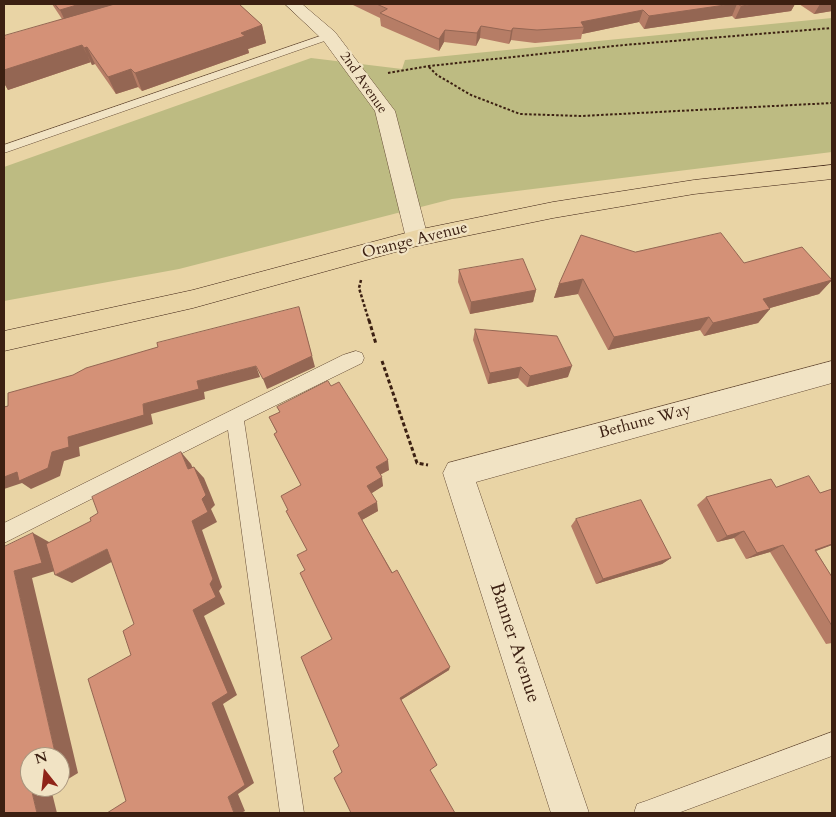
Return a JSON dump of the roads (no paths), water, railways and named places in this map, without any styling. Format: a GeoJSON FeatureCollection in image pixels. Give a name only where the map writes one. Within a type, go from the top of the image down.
{"type":"FeatureCollection","features":[{"type":"Feature","properties":{"kind":"main road","name":"Orange Avenue"},"geometry":{"type":"LineString","coordinates":[[4,341],[201,297],[417,238],[553,210],[675,190],[832,172]]}},
{"type":"Feature","properties":{"kind":"street","name":"2nd Avenue"},"geometry":{"type":"LineString","coordinates":[[293,4],[330,36],[385,111],[417,238]]}},
{"type":"Feature","properties":{"kind":"street","name":"Bethune Way"},"geometry":{"type":"LineString","coordinates":[[458,472],[832,372]]}},
{"type":"Feature","properties":{"kind":"street","name":"Banner Avenue"},"geometry":{"type":"LineString","coordinates":[[458,472],[570,813]]}},
{"type":"Feature","properties":{"kind":"lane"},"geometry":{"type":"LineString","coordinates":[[4,149],[330,36]]}},
{"type":"Feature","properties":{"kind":"lane"},"geometry":{"type":"LineString","coordinates":[[4,533],[356,358]]}},
{"type":"Feature","properties":{"kind":"lane"},"geometry":{"type":"LineString","coordinates":[[234,418],[292,813]]}},
{"type":"Feature","properties":{"kind":"lane"},"geometry":{"type":"LineString","coordinates":[[646,813],[832,744]]}}]}
